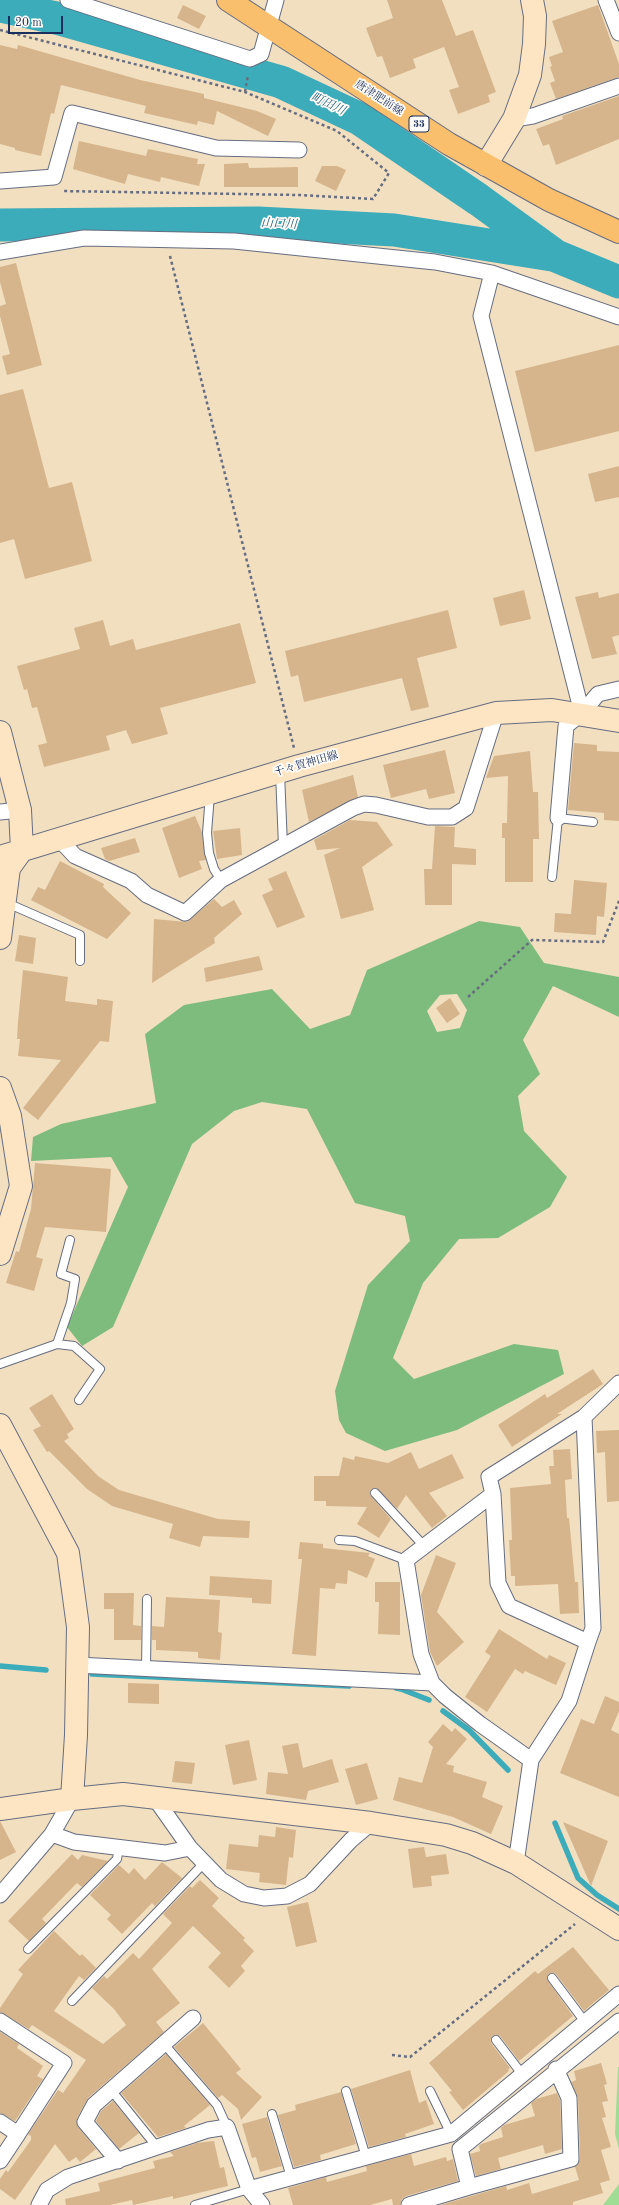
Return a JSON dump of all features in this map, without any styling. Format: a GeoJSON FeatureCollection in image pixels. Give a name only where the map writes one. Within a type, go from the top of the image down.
{"type":"FeatureCollection","features":[{"type":"Feature","properties":{"kind":"main road","name":"唐津肥前線"},"geometry":{"type":"LineString","coordinates":[[228,0],[449,144],[549,200],[619,232]]}},
{"type":"Feature","properties":{"kind":"street"},"geometry":{"type":"LineString","coordinates":[[68,0],[250,59],[261,54],[267,25],[276,0]]}},
{"type":"Feature","properties":{"kind":"street"},"geometry":{"type":"LineString","coordinates":[[486,165],[514,119],[530,75],[534,44],[535,16],[532,0]]}},
{"type":"Feature","properties":{"kind":"street"},"geometry":{"type":"LineString","coordinates":[[606,0],[619,33]]}},
{"type":"Feature","properties":{"kind":"street"},"geometry":{"type":"LineString","coordinates":[[514,119],[533,116],[619,86]]}},
{"type":"Feature","properties":{"kind":"street"},"geometry":{"type":"LineString","coordinates":[[0,181],[54,177],[72,113],[216,148],[299,150]]}},
{"type":"Feature","properties":{"kind":"street"},"geometry":{"type":"LineString","coordinates":[[0,252],[84,238],[166,239],[234,241],[435,262],[492,273],[619,317]]}},
{"type":"Feature","properties":{"kind":"street"},"geometry":{"type":"LineString","coordinates":[[492,273],[481,316],[582,713]]}},
{"type":"Feature","properties":{"kind":"street"},"geometry":{"type":"LineString","coordinates":[[558,818],[566,726],[582,713],[598,694],[619,688]]}},
{"type":"Feature","properties":{"kind":"street","name":"千々賀神田線"},"geometry":{"type":"LineString","coordinates":[[0,856],[289,769],[496,714],[552,710],[582,713],[619,720]]}},
{"type":"Feature","properties":{"kind":"street"},"geometry":{"type":"LineString","coordinates":[[59,838],[75,856],[132,881],[147,895],[185,913],[221,880],[364,804],[376,805],[428,817],[452,817],[466,808],[496,714]]}},
{"type":"Feature","properties":{"kind":"street"},"geometry":{"type":"LineString","coordinates":[[0,732],[10,811],[22,850],[9,868],[0,938]]}},
{"type":"Feature","properties":{"kind":"street"},"geometry":{"type":"LineString","coordinates":[[0,1088],[10,1116],[21,1186],[0,1254]]}},
{"type":"Feature","properties":{"kind":"street"},"geometry":{"type":"LineString","coordinates":[[588,1642],[509,1606],[498,1583],[493,1494],[489,1477],[584,1417],[619,1383]]}},
{"type":"Feature","properties":{"kind":"street"},"geometry":{"type":"LineString","coordinates":[[516,1863],[531,1760],[569,1701],[593,1628],[584,1417]]}},
{"type":"Feature","properties":{"kind":"street"},"geometry":{"type":"LineString","coordinates":[[0,1425],[68,1553],[78,1627],[76,1735],[72,1798],[52,1834],[0,1895]]}},
{"type":"Feature","properties":{"kind":"street"},"geometry":{"type":"LineString","coordinates":[[493,1494],[406,1560],[421,1654],[432,1682],[445,1696],[480,1724],[531,1760]]}},
{"type":"Feature","properties":{"kind":"street"},"geometry":{"type":"LineString","coordinates":[[77,1665],[432,1682]]}},
{"type":"Feature","properties":{"kind":"street"},"geometry":{"type":"LineString","coordinates":[[0,1809],[72,1798],[123,1794],[371,1823],[446,1835],[472,1843],[516,1863],[619,1929]]}},
{"type":"Feature","properties":{"kind":"street"},"geometry":{"type":"LineString","coordinates":[[154,1798],[190,1848],[221,1880],[244,1894],[264,1898],[287,1896],[310,1884],[351,1840],[371,1823]]}},
{"type":"Feature","properties":{"kind":"street"},"geometry":{"type":"LineString","coordinates":[[52,1834],[74,1842],[165,1853],[190,1848]]}},
{"type":"Feature","properties":{"kind":"street"},"geometry":{"type":"LineString","coordinates":[[249,2189],[451,2134],[619,1994]]}},
{"type":"Feature","properties":{"kind":"street"},"geometry":{"type":"LineString","coordinates":[[118,2161],[85,2122],[94,2105],[194,2018]]}},
{"type":"Feature","properties":{"kind":"street"},"geometry":{"type":"LineString","coordinates":[[0,2021],[64,2063],[0,2162]]}},
{"type":"Feature","properties":{"kind":"street"},"geometry":{"type":"LineString","coordinates":[[469,2187],[460,2149],[556,2070],[619,2021]]}},
{"type":"Feature","properties":{"kind":"street"},"geometry":{"type":"LineString","coordinates":[[409,2205],[469,2187],[571,2160],[569,2098],[556,2070]]}},
{"type":"Feature","properties":{"kind":"street"},"geometry":{"type":"LineString","coordinates":[[0,2122],[18,2134]]}},
{"type":"Feature","properties":{"kind":"street"},"geometry":{"type":"LineString","coordinates":[[39,2205],[47,2190],[68,2177],[208,2130],[227,2127],[249,2189],[262,2205]]}},
{"type":"Feature","properties":{"kind":"lane"},"geometry":{"type":"LineString","coordinates":[[283,846],[289,769]]}},
{"type":"Feature","properties":{"kind":"lane"},"geometry":{"type":"LineString","coordinates":[[210,793],[208,833],[209,852],[214,869],[221,880]]}},
{"type":"Feature","properties":{"kind":"lane"},"geometry":{"type":"LineString","coordinates":[[552,877],[558,818],[593,822]]}},
{"type":"Feature","properties":{"kind":"lane"},"geometry":{"type":"LineString","coordinates":[[5,902],[80,934],[80,961]]}},
{"type":"Feature","properties":{"kind":"lane"},"geometry":{"type":"LineString","coordinates":[[57,1344],[71,1303],[75,1279],[61,1274],[70,1240]]}},
{"type":"Feature","properties":{"kind":"lane"},"geometry":{"type":"LineString","coordinates":[[0,1364],[57,1344],[74,1346],[100,1368],[79,1400]]}},
{"type":"Feature","properties":{"kind":"lane"},"geometry":{"type":"LineString","coordinates":[[375,1493],[424,1546]]}},
{"type":"Feature","properties":{"kind":"lane"},"geometry":{"type":"LineString","coordinates":[[339,1540],[354,1541],[406,1560]]}},
{"type":"Feature","properties":{"kind":"lane"},"geometry":{"type":"LineString","coordinates":[[146,1668],[147,1599]]}},
{"type":"Feature","properties":{"kind":"lane"},"geometry":{"type":"LineString","coordinates":[[28,1948],[116,1859],[119,1847]]}},
{"type":"Feature","properties":{"kind":"lane"},"geometry":{"type":"LineString","coordinates":[[72,2001],[205,1862]]}},
{"type":"Feature","properties":{"kind":"lane"},"geometry":{"type":"LineString","coordinates":[[552,1978],[585,2022]]}},
{"type":"Feature","properties":{"kind":"lane"},"geometry":{"type":"LineString","coordinates":[[496,2040],[522,2074]]}},
{"type":"Feature","properties":{"kind":"lane"},"geometry":{"type":"LineString","coordinates":[[164,2044],[217,2106],[227,2127]]}},
{"type":"Feature","properties":{"kind":"lane"},"geometry":{"type":"LineString","coordinates":[[111,2090],[157,2147]]}},
{"type":"Feature","properties":{"kind":"lane"},"geometry":{"type":"LineString","coordinates":[[346,2091],[366,2157]]}},
{"type":"Feature","properties":{"kind":"lane"},"geometry":{"type":"LineString","coordinates":[[430,2091],[451,2134]]}},
{"type":"Feature","properties":{"kind":"lane"},"geometry":{"type":"LineString","coordinates":[[272,2114],[291,2177]]}},
{"type":"Feature","properties":{"kind":"lane"},"geometry":{"type":"LineString","coordinates":[[195,2205],[249,2189]]}},
{"type":"Feature","properties":{"kind":"path"},"geometry":{"type":"LineString","coordinates":[[166,239],[289,769]]}},
{"type":"Feature","properties":{"kind":"path"},"geometry":{"type":"LineString","coordinates":[[468,997],[532,940],[603,942],[619,901]]}},
{"type":"Feature","properties":{"kind":"path"},"geometry":{"type":"LineString","coordinates":[[392,2055],[410,2057],[591,1911]]}},
{"type":"Feature","properties":{"kind":"green space"},"geometry":{"type":"Polygon","coordinates":[[[479,921],[520,927],[544,963],[619,977],[619,1017],[553,986],[523,1040],[540,1074],[518,1096],[524,1131],[567,1177],[550,1207],[498,1238],[459,1239],[423,1283],[393,1358],[414,1379],[514,1344],[558,1350],[564,1374],[457,1430],[385,1451],[346,1433],[339,1420],[335,1391],[368,1285],[410,1241],[405,1216],[355,1203],[307,1109],[262,1102],[234,1111],[192,1144],[113,1327],[82,1346],[67,1327],[128,1187],[111,1157],[31,1161],[33,1137],[61,1124],[156,1103],[145,1034],[184,1005],[272,989],[310,1029],[350,1015],[367,970],[479,921]],[[457,994],[440,995],[427,1011],[437,1032],[460,1028],[467,1010],[457,994]]]}},
{"type":"Feature","properties":{"kind":"green space"},"geometry":{"type":"Polygon","coordinates":[[[619,2067],[619,2149],[615,2134],[619,2067]]]}},
{"type":"Feature","properties":{"kind":"green space"},"geometry":{"type":"Polygon","coordinates":[[[619,2184],[619,2205],[603,2205],[619,2184]]]}},
{"type":"Feature","properties":{"kind":"building"},"geometry":{"type":"Polygon","coordinates":[[[387,0],[442,0],[456,36],[473,30],[496,92],[488,95],[490,102],[458,114],[449,90],[459,87],[444,47],[413,59],[416,68],[390,78],[382,56],[377,57],[366,28],[393,18],[387,0]]]}},
{"type":"Feature","properties":{"kind":"building"},"geometry":{"type":"Polygon","coordinates":[[[183,5],[206,16],[199,29],[177,18],[183,5]]]}},
{"type":"Feature","properties":{"kind":"building"},"geometry":{"type":"Polygon","coordinates":[[[598,5],[619,64],[619,77],[556,99],[550,83],[555,81],[550,67],[552,66],[549,57],[563,52],[552,21],[598,5]]]}},
{"type":"Feature","properties":{"kind":"building"},"geometry":{"type":"Polygon","coordinates":[[[0,45],[17,49],[18,45],[140,80],[204,94],[204,98],[257,111],[276,119],[268,136],[217,111],[214,125],[198,121],[197,125],[144,113],[146,106],[61,85],[54,114],[51,113],[41,156],[15,150],[15,148],[0,144],[0,45]]]}},
{"type":"Feature","properties":{"kind":"building"},"geometry":{"type":"Polygon","coordinates":[[[619,96],[619,139],[556,165],[549,144],[543,146],[536,129],[563,119],[562,116],[619,96]]]}},
{"type":"Feature","properties":{"kind":"building"},"geometry":{"type":"Polygon","coordinates":[[[79,141],[146,156],[148,149],[198,159],[197,164],[205,164],[199,186],[161,177],[160,182],[128,174],[125,184],[73,169],[79,141]]]}},
{"type":"Feature","properties":{"kind":"building"},"geometry":{"type":"Polygon","coordinates":[[[248,163],[249,168],[298,167],[298,187],[224,187],[224,164],[248,163]]]}},
{"type":"Feature","properties":{"kind":"building"},"geometry":{"type":"Polygon","coordinates":[[[322,166],[337,166],[346,170],[336,191],[315,181],[322,166]]]}},
{"type":"Feature","properties":{"kind":"building"},"geometry":{"type":"Polygon","coordinates":[[[16,263],[42,365],[7,375],[2,356],[10,354],[0,316],[0,306],[6,304],[0,282],[0,267],[16,263]]]}},
{"type":"Feature","properties":{"kind":"building"},"geometry":{"type":"Polygon","coordinates":[[[619,345],[619,431],[535,452],[515,371],[619,345]]]}},
{"type":"Feature","properties":{"kind":"building"},"geometry":{"type":"Polygon","coordinates":[[[23,389],[49,488],[72,482],[92,561],[25,579],[14,539],[0,543],[0,395],[23,389]]]}},
{"type":"Feature","properties":{"kind":"building"},"geometry":{"type":"Polygon","coordinates":[[[619,466],[619,497],[595,502],[588,474],[619,466]]]}},
{"type":"Feature","properties":{"kind":"building"},"geometry":{"type":"Polygon","coordinates":[[[524,590],[531,619],[500,626],[493,598],[524,590]]]}},
{"type":"Feature","properties":{"kind":"building"},"geometry":{"type":"Polygon","coordinates":[[[598,592],[599,598],[619,593],[619,635],[612,637],[617,654],[592,659],[575,597],[598,592]]]}},
{"type":"Feature","properties":{"kind":"building"},"geometry":{"type":"Polygon","coordinates":[[[448,610],[457,648],[417,658],[429,707],[411,711],[402,678],[304,702],[298,675],[291,677],[285,651],[448,610]]]}},
{"type":"Feature","properties":{"kind":"building"},"geometry":{"type":"Polygon","coordinates":[[[103,620],[110,646],[133,639],[136,650],[240,623],[256,683],[160,708],[168,734],[132,744],[126,730],[106,736],[110,750],[44,767],[38,745],[47,743],[37,707],[32,708],[27,689],[24,690],[17,666],[80,649],[74,628],[103,620]]]}},
{"type":"Feature","properties":{"kind":"building"},"geometry":{"type":"Polygon","coordinates":[[[574,743],[597,745],[597,751],[619,752],[619,821],[604,820],[604,813],[568,810],[574,743]]]}},
{"type":"Feature","properties":{"kind":"building"},"geometry":{"type":"Polygon","coordinates":[[[445,750],[455,793],[429,799],[426,789],[391,798],[383,765],[445,750]]]}},
{"type":"Feature","properties":{"kind":"building"},"geometry":{"type":"Polygon","coordinates":[[[530,751],[533,792],[538,792],[539,839],[533,839],[533,882],[505,882],[505,838],[502,838],[502,823],[507,823],[508,776],[486,778],[494,756],[530,751]]]}},
{"type":"Feature","properties":{"kind":"building"},"geometry":{"type":"Polygon","coordinates":[[[353,775],[358,797],[309,822],[302,790],[353,775]]]}},
{"type":"Feature","properties":{"kind":"building"},"geometry":{"type":"Polygon","coordinates":[[[195,816],[202,832],[206,860],[199,861],[202,869],[179,878],[162,828],[195,816]]]}},
{"type":"Feature","properties":{"kind":"building"},"geometry":{"type":"Polygon","coordinates":[[[350,820],[377,822],[393,845],[362,867],[374,910],[341,919],[324,855],[340,848],[317,850],[314,840],[350,820]]]}},
{"type":"Feature","properties":{"kind":"building"},"geometry":{"type":"Polygon","coordinates":[[[435,826],[455,827],[454,847],[476,849],[476,865],[452,864],[452,905],[425,905],[424,869],[432,869],[435,826]]]}},
{"type":"Feature","properties":{"kind":"building"},"geometry":{"type":"Polygon","coordinates":[[[240,828],[242,855],[217,859],[213,831],[240,828]]]}},
{"type":"Feature","properties":{"kind":"building"},"geometry":{"type":"Polygon","coordinates":[[[135,838],[140,852],[109,861],[105,859],[101,848],[135,838]]]}},
{"type":"Feature","properties":{"kind":"building"},"geometry":{"type":"Polygon","coordinates":[[[60,861],[104,884],[103,887],[131,913],[107,939],[31,900],[38,887],[45,890],[60,861]]]}},
{"type":"Feature","properties":{"kind":"building"},"geometry":{"type":"Polygon","coordinates":[[[286,871],[305,917],[277,928],[262,895],[273,890],[268,879],[286,871]]]}},
{"type":"Feature","properties":{"kind":"building"},"geometry":{"type":"Polygon","coordinates":[[[574,880],[607,883],[604,917],[597,916],[596,935],[554,932],[555,913],[571,914],[574,880]]]}},
{"type":"Feature","properties":{"kind":"building"},"geometry":{"type":"Polygon","coordinates":[[[214,899],[222,907],[234,900],[242,914],[214,938],[215,943],[152,983],[154,919],[187,922],[214,899]]]}},
{"type":"Feature","properties":{"kind":"building"},"geometry":{"type":"Polygon","coordinates":[[[19,935],[36,938],[33,964],[15,961],[19,935]]]}},
{"type":"Feature","properties":{"kind":"building"},"geometry":{"type":"Polygon","coordinates":[[[259,956],[263,970],[206,982],[204,968],[259,956]]]}},
{"type":"Feature","properties":{"kind":"building"},"geometry":{"type":"Polygon","coordinates":[[[23,970],[68,977],[65,1001],[97,1005],[97,999],[113,1001],[109,1042],[100,1041],[38,1120],[23,1108],[61,1060],[18,1056],[20,1039],[17,1039],[23,970]]]}},
{"type":"Feature","properties":{"kind":"building"},"geometry":{"type":"Polygon","coordinates":[[[450,998],[460,1014],[447,1023],[436,1008],[450,998]]]}},
{"type":"Feature","properties":{"kind":"building"},"geometry":{"type":"Polygon","coordinates":[[[35,1163],[111,1169],[106,1232],[45,1227],[36,1257],[43,1259],[34,1291],[6,1283],[16,1251],[19,1252],[31,1209],[35,1163]]]}},
{"type":"Feature","properties":{"kind":"building"},"geometry":{"type":"Polygon","coordinates":[[[593,1369],[603,1384],[557,1414],[562,1414],[512,1447],[498,1425],[545,1394],[547,1398],[593,1369]]]}},
{"type":"Feature","properties":{"kind":"building"},"geometry":{"type":"Polygon","coordinates":[[[52,1394],[74,1429],[67,1434],[69,1438],[64,1441],[98,1476],[119,1490],[218,1519],[250,1521],[249,1538],[203,1536],[200,1547],[169,1538],[173,1524],[112,1506],[87,1489],[49,1451],[47,1452],[33,1430],[41,1426],[29,1408],[52,1394]]]}},
{"type":"Feature","properties":{"kind":"building"},"geometry":{"type":"Polygon","coordinates":[[[619,1430],[619,1501],[607,1502],[605,1452],[597,1453],[596,1431],[619,1430]]]}},
{"type":"Feature","properties":{"kind":"building"},"geometry":{"type":"Polygon","coordinates":[[[570,1449],[572,1479],[565,1480],[567,1518],[569,1518],[575,1582],[578,1582],[579,1613],[560,1614],[558,1584],[515,1586],[515,1576],[511,1576],[509,1540],[512,1540],[510,1488],[551,1484],[549,1466],[554,1466],[553,1450],[570,1449]]]}},
{"type":"Feature","properties":{"kind":"building"},"geometry":{"type":"Polygon","coordinates":[[[411,1452],[419,1469],[452,1454],[464,1478],[429,1493],[447,1516],[432,1528],[406,1495],[397,1509],[376,1488],[371,1489],[370,1495],[391,1519],[379,1538],[357,1524],[367,1507],[326,1506],[326,1501],[314,1501],[314,1476],[339,1476],[343,1457],[354,1460],[355,1456],[388,1463],[411,1452]]]}},
{"type":"Feature","properties":{"kind":"building"},"geometry":{"type":"Polygon","coordinates":[[[300,1542],[323,1544],[323,1548],[370,1553],[368,1556],[375,1559],[367,1578],[348,1570],[347,1584],[336,1583],[335,1589],[320,1588],[316,1656],[292,1654],[302,1559],[298,1559],[300,1542]]]}},
{"type":"Feature","properties":{"kind":"building"},"geometry":{"type":"Polygon","coordinates":[[[436,1555],[456,1563],[437,1612],[464,1642],[437,1666],[430,1652],[421,1595],[436,1555]]]}},
{"type":"Feature","properties":{"kind":"building"},"geometry":{"type":"Polygon","coordinates":[[[210,1576],[272,1580],[271,1604],[252,1603],[252,1598],[209,1595],[210,1576]]]}},
{"type":"Feature","properties":{"kind":"building"},"geometry":{"type":"Polygon","coordinates":[[[375,1582],[400,1582],[400,1635],[378,1634],[379,1602],[375,1602],[375,1582]]]}},
{"type":"Feature","properties":{"kind":"building"},"geometry":{"type":"Polygon","coordinates":[[[104,1593],[134,1593],[133,1625],[141,1626],[141,1640],[114,1640],[114,1609],[104,1609],[104,1593]]]}},
{"type":"Feature","properties":{"kind":"building"},"geometry":{"type":"Polygon","coordinates":[[[166,1597],[220,1600],[218,1632],[222,1633],[220,1660],[198,1658],[198,1652],[156,1650],[156,1640],[152,1640],[152,1626],[164,1627],[166,1597]]]}},
{"type":"Feature","properties":{"kind":"building"},"geometry":{"type":"Polygon","coordinates":[[[499,1629],[547,1659],[549,1655],[566,1663],[556,1685],[525,1671],[523,1674],[515,1669],[487,1712],[465,1697],[491,1656],[485,1652],[499,1629]]]}},
{"type":"Feature","properties":{"kind":"building"},"geometry":{"type":"Polygon","coordinates":[[[128,1683],[159,1684],[159,1704],[128,1703],[128,1683]]]}},
{"type":"Feature","properties":{"kind":"building"},"geometry":{"type":"Polygon","coordinates":[[[605,1696],[619,1702],[619,1711],[611,1730],[619,1734],[619,1797],[560,1773],[581,1719],[594,1724],[605,1696]]]}},
{"type":"Feature","properties":{"kind":"building"},"geometry":{"type":"Polygon","coordinates":[[[443,1724],[452,1732],[455,1728],[467,1739],[446,1764],[454,1766],[453,1772],[487,1782],[482,1797],[503,1806],[491,1834],[453,1817],[393,1800],[399,1777],[422,1783],[433,1747],[428,1742],[443,1724]]]}},
{"type":"Feature","properties":{"kind":"building"},"geometry":{"type":"Polygon","coordinates":[[[249,1740],[257,1780],[233,1785],[225,1745],[249,1740]]]}},
{"type":"Feature","properties":{"kind":"building"},"geometry":{"type":"Polygon","coordinates":[[[298,1743],[303,1768],[332,1759],[339,1782],[308,1791],[306,1800],[266,1794],[268,1772],[288,1774],[282,1746],[298,1743]]]}},
{"type":"Feature","properties":{"kind":"building"},"geometry":{"type":"Polygon","coordinates":[[[175,1761],[195,1763],[192,1784],[172,1782],[175,1761]]]}},
{"type":"Feature","properties":{"kind":"building"},"geometry":{"type":"Polygon","coordinates":[[[367,1763],[378,1799],[356,1805],[345,1769],[367,1763]]]}},
{"type":"Feature","properties":{"kind":"building"},"geometry":{"type":"Polygon","coordinates":[[[0,1821],[16,1852],[0,1860],[0,1821]]]}},
{"type":"Feature","properties":{"kind":"building"},"geometry":{"type":"Polygon","coordinates":[[[563,1822],[608,1841],[591,1886],[563,1822]]]}},
{"type":"Feature","properties":{"kind":"building"},"geometry":{"type":"Polygon","coordinates":[[[276,1827],[296,1830],[293,1858],[289,1857],[286,1885],[259,1882],[260,1873],[226,1869],[229,1844],[258,1847],[259,1835],[275,1837],[276,1827]]]}},
{"type":"Feature","properties":{"kind":"building"},"geometry":{"type":"Polygon","coordinates":[[[424,1847],[426,1857],[446,1854],[449,1874],[431,1876],[432,1886],[413,1888],[408,1849],[424,1847]]]}},
{"type":"Feature","properties":{"kind":"building"},"geometry":{"type":"Polygon","coordinates":[[[72,1854],[78,1860],[82,1855],[108,1861],[82,1887],[77,1883],[69,1891],[42,1919],[46,1923],[29,1941],[8,1921],[72,1854]]]}},
{"type":"Feature","properties":{"kind":"building"},"geometry":{"type":"Polygon","coordinates":[[[162,1862],[182,1878],[155,1906],[152,1903],[122,1934],[107,1919],[111,1915],[90,1895],[119,1865],[129,1874],[134,1868],[145,1880],[162,1862]]]}},
{"type":"Feature","properties":{"kind":"building"},"geometry":{"type":"Polygon","coordinates":[[[200,1880],[219,1898],[212,1906],[245,1938],[243,1940],[254,1951],[241,1966],[245,1971],[229,1988],[208,1967],[221,1953],[193,1926],[152,1969],[180,2003],[156,2022],[164,2032],[88,2098],[77,2118],[78,2127],[96,2149],[80,2162],[76,2157],[69,2162],[55,2144],[15,2200],[0,2189],[0,2179],[6,2170],[8,2172],[31,2140],[31,2136],[28,2134],[58,2090],[63,2093],[86,2060],[32,2025],[29,2029],[0,2012],[0,2008],[23,1974],[18,1970],[54,1931],[80,1956],[82,1954],[96,1968],[84,1980],[79,1976],[54,2011],[103,2044],[126,2025],[114,2009],[92,1988],[104,1976],[107,1979],[133,1953],[139,1959],[172,1923],[163,1914],[190,1886],[192,1888],[200,1880]]]}},
{"type":"Feature","properties":{"kind":"building"},"geometry":{"type":"Polygon","coordinates":[[[308,1902],[317,1942],[296,1947],[287,1907],[308,1902]]]}},
{"type":"Feature","properties":{"kind":"building"},"geometry":{"type":"Polygon","coordinates":[[[573,1947],[609,1990],[584,2011],[556,1974],[548,1974],[548,1981],[573,2016],[519,2061],[500,2036],[492,2036],[491,2043],[510,2068],[508,2070],[509,2071],[463,2110],[449,2092],[452,2091],[429,2063],[535,1971],[538,1974],[573,1947]]]}},
{"type":"Feature","properties":{"kind":"building"},"geometry":{"type":"Polygon","coordinates":[[[203,2023],[241,2069],[236,2073],[262,2097],[241,2120],[238,2109],[222,2095],[218,2098],[174,2047],[203,2023]]]}},
{"type":"Feature","properties":{"kind":"building"},"geometry":{"type":"Polygon","coordinates":[[[0,2032],[19,2044],[17,2048],[43,2066],[37,2076],[43,2079],[15,2121],[0,2113],[0,2032]]]}},
{"type":"Feature","properties":{"kind":"building"},"geometry":{"type":"Polygon","coordinates":[[[166,2054],[210,2105],[184,2126],[186,2128],[158,2137],[121,2093],[166,2054]]]}},
{"type":"Feature","properties":{"kind":"building"},"geometry":{"type":"Polygon","coordinates":[[[601,2063],[607,2084],[604,2085],[608,2101],[602,2102],[606,2117],[602,2118],[611,2147],[601,2150],[610,2180],[600,2183],[603,2193],[573,2202],[573,2205],[440,2205],[506,2186],[507,2190],[529,2183],[532,2194],[579,2180],[575,2167],[580,2159],[578,2098],[571,2082],[576,2080],[574,2071],[601,2063]]]}},
{"type":"Feature","properties":{"kind":"building"},"geometry":{"type":"Polygon","coordinates":[[[410,2070],[419,2103],[426,2100],[434,2124],[405,2134],[406,2137],[369,2147],[351,2089],[410,2070]]]}},
{"type":"Feature","properties":{"kind":"building"},"geometry":{"type":"Polygon","coordinates":[[[341,2092],[356,2144],[320,2155],[321,2160],[294,2167],[278,2115],[296,2110],[295,2105],[341,2092]]]}},
{"type":"Feature","properties":{"kind":"building"},"geometry":{"type":"Polygon","coordinates":[[[557,2093],[560,2100],[562,2149],[545,2154],[543,2145],[498,2158],[501,2169],[476,2176],[470,2154],[480,2151],[479,2146],[481,2144],[503,2137],[501,2128],[504,2125],[535,2116],[531,2103],[536,2099],[557,2093]]]}},
{"type":"Feature","properties":{"kind":"building"},"geometry":{"type":"Polygon","coordinates":[[[113,2101],[139,2133],[119,2149],[96,2121],[101,2111],[113,2101]]]}},
{"type":"Feature","properties":{"kind":"building"},"geometry":{"type":"Polygon","coordinates":[[[267,2117],[282,2166],[260,2172],[256,2157],[252,2158],[242,2124],[267,2117]]]}},
{"type":"Feature","properties":{"kind":"building"},"geometry":{"type":"Polygon","coordinates":[[[214,2141],[220,2168],[224,2167],[228,2186],[173,2199],[173,2196],[133,2205],[132,2200],[110,2205],[66,2205],[65,2199],[100,2191],[98,2183],[155,2168],[153,2161],[174,2156],[170,2152],[197,2143],[214,2141]]]}},
{"type":"Feature","properties":{"kind":"building"},"geometry":{"type":"Polygon","coordinates":[[[411,2154],[414,2166],[446,2157],[447,2161],[453,2159],[458,2181],[406,2196],[402,2199],[400,2205],[393,2205],[392,2199],[370,2205],[293,2205],[288,2188],[326,2177],[327,2182],[367,2171],[366,2166],[411,2154]]]}},
{"type":"Feature","properties":{"kind":"waterway","name":"町田川"},"geometry":{"type":"LineString","coordinates":[[0,6],[56,18],[281,82],[360,119],[479,200],[556,256],[619,282]]}},
{"type":"Feature","properties":{"kind":"waterway","name":"山口川"},"geometry":{"type":"LineString","coordinates":[[0,225],[258,223],[394,230],[552,255]]}},
{"type":"Feature","properties":{"kind":"waterway"},"geometry":{"type":"LineString","coordinates":[[0,1666],[46,1670]]}},
{"type":"Feature","properties":{"kind":"waterway"},"geometry":{"type":"LineString","coordinates":[[92,1674],[349,1686]]}},
{"type":"Feature","properties":{"kind":"waterway"},"geometry":{"type":"LineString","coordinates":[[396,1688],[429,1700]]}},
{"type":"Feature","properties":{"kind":"waterway"},"geometry":{"type":"LineString","coordinates":[[443,1711],[469,1730],[508,1770]]}},
{"type":"Feature","properties":{"kind":"waterway"},"geometry":{"type":"LineString","coordinates":[[555,1823],[578,1878],[597,1895],[619,1909]]}}]}
